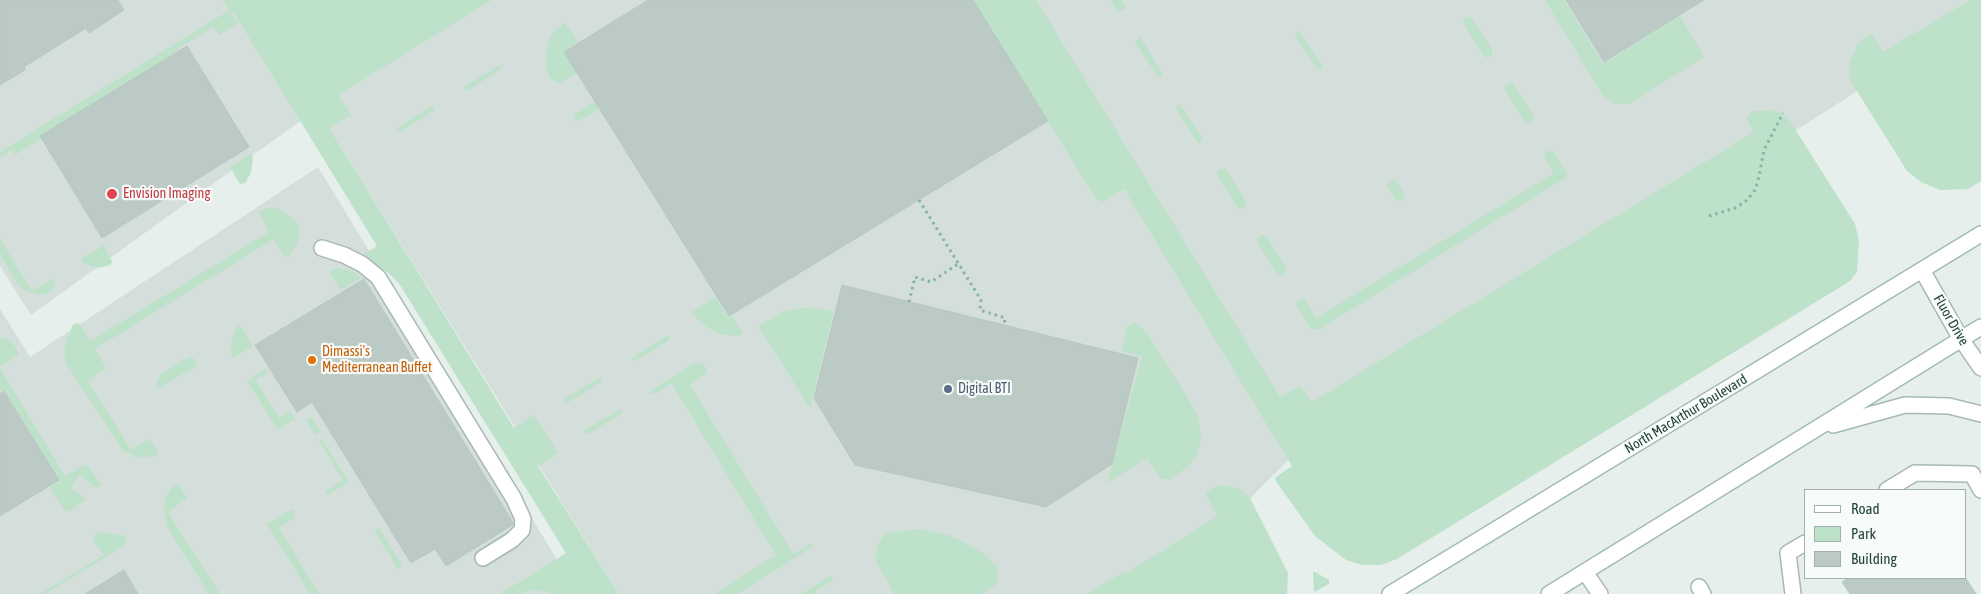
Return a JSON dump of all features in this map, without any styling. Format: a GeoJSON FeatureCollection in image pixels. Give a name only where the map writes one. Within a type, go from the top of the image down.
{"type":"FeatureCollection","features":[{"type":"Feature","properties":{"kind":"main road","name":"North MacArthur Boulevard"},"geometry":{"type":"LineString","coordinates":[[1390,594],[1981,234]]}},
{"type":"Feature","properties":{"kind":"main road"},"geometry":{"type":"LineString","coordinates":[[322,248],[344,255],[362,264],[378,277],[514,499],[523,520],[522,530],[512,540],[483,558]]}},
{"type":"Feature","properties":{"kind":"main road","name":"Fluor Drive"},"geometry":{"type":"LineString","coordinates":[[1922,270],[1962,340],[1981,368]]}},
{"type":"Feature","properties":{"kind":"main road"},"geometry":{"type":"LineString","coordinates":[[1549,594],[1981,328]]}},
{"type":"Feature","properties":{"kind":"main road"},"geometry":{"type":"LineString","coordinates":[[1814,430],[1905,405],[1938,404],[1981,414]]}},
{"type":"Feature","properties":{"kind":"main road"},"geometry":{"type":"LineString","coordinates":[[1889,489],[1915,473],[1972,474],[1981,490]]}},
{"type":"Feature","properties":{"kind":"main road"},"geometry":{"type":"LineString","coordinates":[[1793,594],[1788,553],[1804,543]]}},
{"type":"Feature","properties":{"kind":"main road"},"geometry":{"type":"LineString","coordinates":[[1585,572],[1600,594]]}},
{"type":"Feature","properties":{"kind":"path"},"geometry":{"type":"LineString","coordinates":[[1709,216],[1735,208],[1746,201],[1754,190],[1759,177],[1764,150],[1783,113]]}},
{"type":"Feature","properties":{"kind":"path"},"geometry":{"type":"LineString","coordinates":[[919,200],[981,300],[980,310],[1005,318],[1004,326]]}},
{"type":"Feature","properties":{"kind":"path"},"geometry":{"type":"LineString","coordinates":[[909,302],[915,277],[931,282],[958,264]]}},
{"type":"Feature","properties":{"kind":"shaded area"},"geometry":{"type":"Polygon","coordinates":[[[0,0],[1981,0],[1981,12],[1301,447],[1203,546],[1127,594],[619,594],[317,109],[31,315],[0,266],[0,0]]]}},
{"type":"Feature","properties":{"kind":"shaded area"},"geometry":{"type":"Polygon","coordinates":[[[318,167],[578,594],[0,594],[0,309],[30,357],[318,167]]]}},
{"type":"Feature","properties":{"kind":"green space"},"geometry":{"type":"Polygon","coordinates":[[[223,0],[492,0],[338,95],[351,115],[329,128],[514,428],[534,415],[558,453],[538,466],[619,594],[551,594],[529,590],[521,594],[500,594],[566,553],[400,285],[392,276],[364,254],[377,246],[234,13],[232,14],[223,0]]]}},
{"type":"Feature","properties":{"kind":"green space"},"geometry":{"type":"Polygon","coordinates":[[[973,0],[1036,0],[1280,397],[1300,386],[1312,402],[1754,132],[1746,118],[1753,111],[1774,110],[1784,114],[1790,121],[1855,224],[1859,241],[1857,272],[1850,281],[1397,559],[1381,565],[1362,565],[1346,560],[1315,536],[1275,480],[1276,477],[1292,466],[1124,189],[1103,202],[1096,199],[973,0]]]}},
{"type":"Feature","properties":{"kind":"green space"},"geometry":{"type":"Polygon","coordinates":[[[1110,0],[1122,0],[1125,9],[1117,11],[1110,0]]]}},
{"type":"Feature","properties":{"kind":"green space"},"geometry":{"type":"Polygon","coordinates":[[[1545,0],[1564,0],[1603,64],[1680,16],[1704,57],[1629,104],[1614,103],[1603,96],[1545,0]]]}},
{"type":"Feature","properties":{"kind":"green space"},"geometry":{"type":"Polygon","coordinates":[[[1970,0],[1981,0],[1981,181],[1968,189],[1940,190],[1921,182],[1907,171],[1852,83],[1849,75],[1850,63],[1857,45],[1872,33],[1883,52],[1970,0]]]}},
{"type":"Feature","properties":{"kind":"green space"},"geometry":{"type":"Polygon","coordinates":[[[228,11],[238,23],[219,35],[213,27],[15,155],[12,150],[0,157],[0,152],[228,11]]]}},
{"type":"Feature","properties":{"kind":"green space"},"geometry":{"type":"Polygon","coordinates":[[[1470,16],[1492,49],[1492,55],[1487,58],[1483,55],[1463,22],[1464,19],[1470,16]]]}},
{"type":"Feature","properties":{"kind":"green space"},"geometry":{"type":"Polygon","coordinates":[[[565,23],[578,42],[565,51],[578,73],[559,84],[552,80],[546,70],[546,53],[547,44],[555,30],[565,23]]]}},
{"type":"Feature","properties":{"kind":"green space"},"geometry":{"type":"Polygon","coordinates":[[[1298,30],[1322,65],[1320,70],[1317,69],[1295,35],[1298,30]]]}},
{"type":"Feature","properties":{"kind":"green space"},"geometry":{"type":"Polygon","coordinates":[[[1139,37],[1162,73],[1162,76],[1157,76],[1135,42],[1139,37]]]}},
{"type":"Feature","properties":{"kind":"green space"},"geometry":{"type":"Polygon","coordinates":[[[501,66],[501,69],[467,91],[464,90],[464,87],[501,66]]]}},
{"type":"Feature","properties":{"kind":"green space"},"geometry":{"type":"Polygon","coordinates":[[[1513,83],[1533,115],[1533,121],[1529,123],[1524,121],[1505,90],[1505,86],[1513,83]]]}},
{"type":"Feature","properties":{"kind":"green space"},"geometry":{"type":"Polygon","coordinates":[[[596,101],[600,108],[575,121],[575,113],[596,101]]]}},
{"type":"Feature","properties":{"kind":"green space"},"geometry":{"type":"Polygon","coordinates":[[[1179,104],[1203,138],[1200,143],[1197,142],[1176,108],[1179,104]]]}},
{"type":"Feature","properties":{"kind":"green space"},"geometry":{"type":"Polygon","coordinates":[[[434,107],[435,110],[400,132],[397,130],[397,128],[434,107]]]}},
{"type":"Feature","properties":{"kind":"green space"},"geometry":{"type":"Polygon","coordinates":[[[1549,150],[1554,152],[1567,173],[1567,177],[1318,330],[1311,329],[1296,305],[1297,301],[1305,299],[1316,318],[1554,173],[1544,154],[1549,150]]]}},
{"type":"Feature","properties":{"kind":"green space"},"geometry":{"type":"Polygon","coordinates":[[[252,153],[251,173],[245,183],[240,184],[230,167],[252,153]]]}},
{"type":"Feature","properties":{"kind":"green space"},"geometry":{"type":"Polygon","coordinates":[[[1226,169],[1246,202],[1246,206],[1241,209],[1237,207],[1218,176],[1217,172],[1226,169]]]}},
{"type":"Feature","properties":{"kind":"green space"},"geometry":{"type":"Polygon","coordinates":[[[1395,179],[1404,194],[1404,199],[1400,201],[1395,199],[1386,184],[1395,179]]]}},
{"type":"Feature","properties":{"kind":"green space"},"geometry":{"type":"Polygon","coordinates":[[[271,207],[278,209],[293,219],[299,228],[298,241],[289,256],[284,256],[274,239],[95,349],[106,368],[88,381],[131,450],[150,439],[158,452],[155,456],[140,458],[123,451],[66,363],[64,349],[72,326],[75,323],[80,324],[90,341],[269,232],[259,212],[271,207]]]}},
{"type":"Feature","properties":{"kind":"green space"},"geometry":{"type":"Polygon","coordinates":[[[1262,235],[1266,235],[1286,268],[1285,273],[1281,276],[1277,274],[1258,243],[1257,239],[1262,235]]]}},
{"type":"Feature","properties":{"kind":"green space"},"geometry":{"type":"Polygon","coordinates":[[[0,239],[32,291],[53,278],[55,283],[53,289],[47,294],[36,294],[23,289],[0,255],[0,239]]]}},
{"type":"Feature","properties":{"kind":"green space"},"geometry":{"type":"Polygon","coordinates":[[[102,244],[112,261],[111,265],[98,268],[82,263],[81,259],[100,248],[99,245],[102,244]]]}},
{"type":"Feature","properties":{"kind":"green space"},"geometry":{"type":"Polygon","coordinates":[[[338,268],[352,271],[361,278],[340,290],[330,273],[330,270],[338,268]]]}},
{"type":"Feature","properties":{"kind":"green space"},"geometry":{"type":"Polygon","coordinates":[[[715,297],[728,317],[732,316],[743,334],[736,336],[720,334],[705,326],[692,312],[715,297]]]}},
{"type":"Feature","properties":{"kind":"green space"},"geometry":{"type":"Polygon","coordinates":[[[809,307],[834,311],[810,408],[758,326],[782,312],[809,307]]]}},
{"type":"Feature","properties":{"kind":"green space"},"geometry":{"type":"Polygon","coordinates":[[[1135,322],[1145,330],[1194,408],[1198,416],[1201,439],[1196,457],[1189,466],[1170,479],[1161,479],[1147,458],[1107,483],[1142,356],[1122,351],[1127,326],[1135,322]]]}},
{"type":"Feature","properties":{"kind":"green space"},"geometry":{"type":"Polygon","coordinates":[[[237,325],[241,326],[253,346],[234,358],[231,354],[232,338],[237,325]]]}},
{"type":"Feature","properties":{"kind":"green space"},"geometry":{"type":"Polygon","coordinates":[[[666,336],[669,336],[669,340],[635,361],[632,360],[632,358],[666,336]]]}},
{"type":"Feature","properties":{"kind":"green space"},"geometry":{"type":"Polygon","coordinates":[[[0,337],[12,341],[19,354],[0,367],[0,337]]]}},
{"type":"Feature","properties":{"kind":"green space"},"geometry":{"type":"Polygon","coordinates":[[[191,357],[196,360],[196,366],[160,388],[157,387],[157,381],[162,373],[191,357]]]}},
{"type":"Feature","properties":{"kind":"green space"},"geometry":{"type":"Polygon","coordinates":[[[692,364],[704,364],[708,372],[690,385],[793,554],[810,544],[814,546],[738,594],[714,594],[776,555],[672,384],[654,394],[650,392],[692,364]]]}},
{"type":"Feature","properties":{"kind":"green space"},"geometry":{"type":"Polygon","coordinates":[[[0,368],[65,476],[84,465],[88,465],[101,485],[96,488],[80,475],[71,488],[83,496],[85,500],[68,512],[65,511],[50,487],[60,481],[4,389],[0,392],[0,368]]]}},
{"type":"Feature","properties":{"kind":"green space"},"geometry":{"type":"Polygon","coordinates":[[[265,368],[268,372],[256,380],[279,418],[290,411],[295,419],[278,430],[247,381],[265,368]]]}},
{"type":"Feature","properties":{"kind":"green space"},"geometry":{"type":"Polygon","coordinates":[[[599,378],[602,379],[601,382],[567,403],[564,402],[564,399],[599,378]]]}},
{"type":"Feature","properties":{"kind":"green space"},"geometry":{"type":"Polygon","coordinates":[[[620,409],[623,411],[622,413],[585,434],[585,430],[620,409]]]}},
{"type":"Feature","properties":{"kind":"green space"},"geometry":{"type":"Polygon","coordinates":[[[311,417],[321,432],[316,435],[306,420],[311,417]]]}},
{"type":"Feature","properties":{"kind":"green space"},"geometry":{"type":"Polygon","coordinates":[[[322,439],[349,482],[328,495],[326,495],[326,491],[343,480],[319,441],[322,439]]]}},
{"type":"Feature","properties":{"kind":"green space"},"geometry":{"type":"Polygon","coordinates":[[[176,485],[180,486],[187,498],[169,511],[169,514],[220,594],[209,594],[166,525],[165,500],[170,489],[176,485]]]}},
{"type":"Feature","properties":{"kind":"green space"},"geometry":{"type":"Polygon","coordinates":[[[1223,485],[1238,488],[1250,498],[1288,573],[1287,594],[1087,594],[1125,571],[1127,573],[1218,516],[1206,496],[1207,492],[1223,485]]]}},
{"type":"Feature","properties":{"kind":"green space"},"geometry":{"type":"Polygon","coordinates":[[[294,510],[295,517],[279,528],[319,594],[310,594],[267,524],[294,510]]]}},
{"type":"Feature","properties":{"kind":"green space"},"geometry":{"type":"Polygon","coordinates":[[[379,528],[403,566],[398,569],[374,530],[379,528]]]}},
{"type":"Feature","properties":{"kind":"green space"},"geometry":{"type":"Polygon","coordinates":[[[919,529],[949,535],[984,553],[998,568],[998,580],[995,585],[983,594],[894,594],[875,559],[877,546],[883,536],[889,533],[919,529]]]}},
{"type":"Feature","properties":{"kind":"green space"},"geometry":{"type":"Polygon","coordinates":[[[97,532],[123,535],[127,540],[126,544],[45,594],[40,594],[104,555],[93,540],[97,532]]]}},
{"type":"Feature","properties":{"kind":"green space"},"geometry":{"type":"Polygon","coordinates":[[[1313,572],[1329,580],[1329,584],[1314,592],[1313,572]]]}},
{"type":"Feature","properties":{"kind":"green space"},"geometry":{"type":"Polygon","coordinates":[[[830,576],[833,577],[832,580],[816,591],[817,594],[801,594],[830,576]]]}},
{"type":"Feature","properties":{"kind":"building"},"geometry":{"type":"Polygon","coordinates":[[[0,0],[118,0],[124,10],[89,33],[86,28],[24,67],[25,70],[0,85],[0,0]]]}},
{"type":"Feature","properties":{"kind":"building"},"geometry":{"type":"Polygon","coordinates":[[[648,0],[973,0],[1048,121],[729,316],[564,52],[648,0]]]}},
{"type":"Feature","properties":{"kind":"building"},"geometry":{"type":"Polygon","coordinates":[[[1566,0],[1704,0],[1604,62],[1566,0]]]}},
{"type":"Feature","properties":{"kind":"building"},"geometry":{"type":"Polygon","coordinates":[[[187,46],[249,147],[102,238],[40,136],[187,46]]]}},
{"type":"Feature","properties":{"kind":"building"},"geometry":{"type":"Polygon","coordinates":[[[364,279],[514,524],[446,566],[435,549],[411,563],[312,402],[297,412],[255,345],[364,279]]]}},
{"type":"Feature","properties":{"kind":"building"},"geometry":{"type":"Polygon","coordinates":[[[842,285],[1138,358],[1112,464],[1046,507],[855,465],[814,398],[842,285]]]}},
{"type":"Feature","properties":{"kind":"building"},"geometry":{"type":"Polygon","coordinates":[[[4,391],[59,480],[0,516],[0,394],[4,391]]]}},
{"type":"Feature","properties":{"kind":"building"},"geometry":{"type":"Polygon","coordinates":[[[124,570],[138,594],[85,594],[124,570]]]}},
{"type":"Feature","properties":{"kind":"building"},"geometry":{"type":"Polygon","coordinates":[[[1846,579],[1966,579],[1976,594],[1850,594],[1842,582],[1846,579]]]}},
{"type":"Feature","properties":{"kind":"place","name":"Envision Imaging"},"geometry":{"type":"Point","coordinates":[112,194]}},
{"type":"Feature","properties":{"kind":"place","name":"Dimassi's Mediterranean Buffet"},"geometry":{"type":"Point","coordinates":[312,360]}},
{"type":"Feature","properties":{"kind":"place","name":"Digital BTI"},"geometry":{"type":"Point","coordinates":[948,389]}}]}
